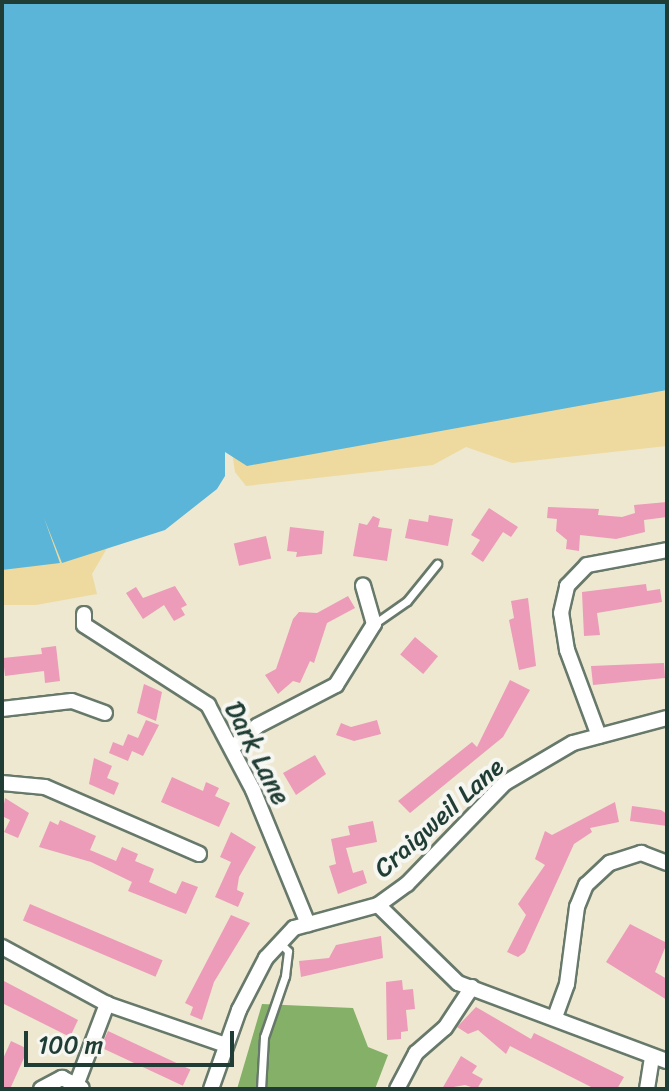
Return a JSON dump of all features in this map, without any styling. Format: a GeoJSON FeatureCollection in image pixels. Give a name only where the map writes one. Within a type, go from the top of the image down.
{"type":"FeatureCollection","features":[{"type":"Feature","properties":{"kind":"street"},"geometry":{"type":"LineString","coordinates":[[599,736],[567,650],[561,613],[567,586],[587,565],[667,550]]}},
{"type":"Feature","properties":{"kind":"street"},"geometry":{"type":"LineString","coordinates":[[232,748],[257,726],[336,685],[374,624],[363,586]]}},
{"type":"Feature","properties":{"kind":"street","name":"Dark Lane"},"geometry":{"type":"LineString","coordinates":[[84,614],[84,625],[208,705],[232,748],[308,924]]}},
{"type":"Feature","properties":{"kind":"street"},"geometry":{"type":"LineString","coordinates":[[2,709],[72,701],[105,713]]}},
{"type":"Feature","properties":{"kind":"street","name":"Craigweil Lane"},"geometry":{"type":"LineString","coordinates":[[660,1059],[458,983],[427,957],[378,905],[407,884],[505,783],[573,743],[667,718]]}},
{"type":"Feature","properties":{"kind":"street"},"geometry":{"type":"LineString","coordinates":[[2,783],[45,787],[199,854]]}},
{"type":"Feature","properties":{"kind":"street"},"geometry":{"type":"LineString","coordinates":[[555,1017],[567,984],[577,907],[586,885],[610,863],[641,853],[667,863]]}},
{"type":"Feature","properties":{"kind":"street"},"geometry":{"type":"LineString","coordinates":[[211,1089],[226,1045],[266,958],[294,928],[378,905]]}},
{"type":"Feature","properties":{"kind":"street"},"geometry":{"type":"LineString","coordinates":[[2,947],[107,1004],[226,1045]]}},
{"type":"Feature","properties":{"kind":"street"},"geometry":{"type":"LineString","coordinates":[[397,1089],[416,1053],[445,1028],[472,987]]}},
{"type":"Feature","properties":{"kind":"street"},"geometry":{"type":"LineString","coordinates":[[41,1089],[54,1079],[80,1086],[107,1004]]}},
{"type":"Feature","properties":{"kind":"street"},"geometry":{"type":"LineString","coordinates":[[647,1089],[660,1059]]}},
{"type":"Feature","properties":{"kind":"lane"},"geometry":{"type":"LineString","coordinates":[[374,624],[407,601],[437,564]]}},
{"type":"Feature","properties":{"kind":"lane"},"geometry":{"type":"LineString","coordinates":[[261,1089],[264,1037],[285,976],[288,951],[280,943]]}},
{"type":"Feature","properties":{"kind":"green space"},"geometry":{"type":"Polygon","coordinates":[[[262,1004],[353,1008],[368,1047],[388,1055],[375,1089],[237,1089],[262,1004]]]}},
{"type":"Feature","properties":{"kind":"sand"},"geometry":{"type":"Polygon","coordinates":[[[667,331],[667,446],[512,463],[466,447],[433,465],[246,486],[235,472],[228,427],[110,543],[92,574],[97,594],[36,605],[2,605],[2,464],[667,331]]]}},
{"type":"Feature","properties":{"kind":"water"},"geometry":{"type":"Polygon","coordinates":[[[2,2],[667,2],[667,390],[247,466],[225,452],[225,476],[217,489],[165,530],[62,563],[44,518],[60,563],[2,570],[2,2]]]}},
{"type":"Feature","properties":{"kind":"building"},"geometry":{"type":"Polygon","coordinates":[[[667,502],[667,517],[644,520],[645,532],[616,539],[580,535],[579,551],[566,549],[567,540],[556,531],[557,519],[547,518],[548,507],[599,509],[598,515],[622,517],[635,513],[634,505],[667,502]]]}},
{"type":"Feature","properties":{"kind":"building"},"geometry":{"type":"Polygon","coordinates":[[[489,508],[518,527],[511,537],[503,532],[483,562],[471,554],[480,540],[471,535],[489,508]]]}},
{"type":"Feature","properties":{"kind":"building"},"geometry":{"type":"Polygon","coordinates":[[[429,515],[453,519],[448,546],[405,538],[409,519],[428,522],[429,515]]]}},
{"type":"Feature","properties":{"kind":"building"},"geometry":{"type":"Polygon","coordinates":[[[373,516],[380,519],[378,527],[392,529],[387,561],[353,556],[359,523],[367,525],[373,516]]]}},
{"type":"Feature","properties":{"kind":"building"},"geometry":{"type":"Polygon","coordinates":[[[290,527],[324,531],[322,554],[296,557],[297,552],[287,551],[290,527]]]}},
{"type":"Feature","properties":{"kind":"building"},"geometry":{"type":"Polygon","coordinates":[[[266,536],[271,558],[239,566],[234,543],[266,536]]]}},
{"type":"Feature","properties":{"kind":"building"},"geometry":{"type":"Polygon","coordinates":[[[646,584],[647,591],[660,589],[662,602],[597,613],[600,635],[584,636],[582,592],[646,584]]]}},
{"type":"Feature","properties":{"kind":"building"},"geometry":{"type":"Polygon","coordinates":[[[175,586],[187,605],[181,608],[185,615],[174,621],[164,605],[143,619],[126,593],[136,587],[143,598],[175,586]]]}},
{"type":"Feature","properties":{"kind":"building"},"geometry":{"type":"Polygon","coordinates":[[[348,596],[355,608],[327,623],[314,663],[310,661],[300,683],[293,681],[278,694],[265,675],[276,669],[293,619],[299,612],[317,613],[348,596]]]}},
{"type":"Feature","properties":{"kind":"building"},"geometry":{"type":"Polygon","coordinates":[[[528,598],[536,666],[519,670],[509,620],[514,618],[511,601],[528,598]]]}},
{"type":"Feature","properties":{"kind":"building"},"geometry":{"type":"Polygon","coordinates":[[[415,637],[438,656],[423,674],[400,655],[415,637]]]}},
{"type":"Feature","properties":{"kind":"building"},"geometry":{"type":"Polygon","coordinates":[[[56,646],[60,681],[45,683],[44,671],[5,676],[3,658],[42,654],[41,648],[56,646]]]}},
{"type":"Feature","properties":{"kind":"building"},"geometry":{"type":"Polygon","coordinates":[[[664,663],[665,678],[593,685],[591,666],[664,663]]]}},
{"type":"Feature","properties":{"kind":"building"},"geometry":{"type":"Polygon","coordinates":[[[510,680],[530,690],[503,737],[410,813],[398,801],[472,742],[477,747],[510,680]]]}},
{"type":"Feature","properties":{"kind":"building"},"geometry":{"type":"Polygon","coordinates":[[[144,684],[162,692],[156,721],[137,713],[144,684]]]}},
{"type":"Feature","properties":{"kind":"building"},"geometry":{"type":"Polygon","coordinates":[[[146,720],[159,725],[143,756],[132,751],[128,761],[109,753],[113,742],[123,746],[128,734],[138,738],[146,720]]]}},
{"type":"Feature","properties":{"kind":"building"},"geometry":{"type":"Polygon","coordinates":[[[377,720],[381,734],[354,741],[336,735],[341,723],[351,727],[377,720]]]}},
{"type":"Feature","properties":{"kind":"building"},"geometry":{"type":"Polygon","coordinates":[[[315,755],[326,774],[296,795],[283,773],[315,755]]]}},
{"type":"Feature","properties":{"kind":"building"},"geometry":{"type":"Polygon","coordinates":[[[94,758],[112,766],[107,778],[119,783],[114,795],[89,784],[94,758]]]}},
{"type":"Feature","properties":{"kind":"building"},"geometry":{"type":"Polygon","coordinates":[[[172,777],[203,791],[206,782],[219,788],[215,796],[230,803],[219,827],[161,802],[172,777]]]}},
{"type":"Feature","properties":{"kind":"building"},"geometry":{"type":"Polygon","coordinates":[[[5,798],[29,813],[18,838],[4,832],[10,820],[2,816],[5,798]]]}},
{"type":"Feature","properties":{"kind":"building"},"geometry":{"type":"Polygon","coordinates":[[[615,802],[619,822],[590,828],[592,832],[574,844],[525,952],[518,957],[507,952],[526,915],[518,904],[545,865],[535,859],[545,831],[552,835],[615,802]]]}},
{"type":"Feature","properties":{"kind":"building"},"geometry":{"type":"Polygon","coordinates":[[[632,806],[661,810],[667,814],[667,826],[630,821],[632,806]]]}},
{"type":"Feature","properties":{"kind":"building"},"geometry":{"type":"Polygon","coordinates":[[[60,820],[96,836],[90,850],[116,861],[122,847],[138,854],[135,861],[154,869],[149,882],[176,894],[182,881],[198,887],[186,914],[128,891],[132,882],[91,862],[39,847],[50,821],[58,825],[60,820]]]}},
{"type":"Feature","properties":{"kind":"building"},"geometry":{"type":"Polygon","coordinates":[[[373,821],[377,842],[346,848],[353,873],[363,870],[367,883],[338,894],[329,866],[336,864],[331,839],[350,835],[348,826],[373,821]]]}},
{"type":"Feature","properties":{"kind":"building"},"geometry":{"type":"Polygon","coordinates":[[[231,832],[256,847],[239,877],[237,890],[244,893],[238,907],[215,897],[231,862],[220,857],[231,832]]]}},
{"type":"Feature","properties":{"kind":"building"},"geometry":{"type":"Polygon","coordinates":[[[30,904],[163,960],[156,977],[23,921],[30,904]]]}},
{"type":"Feature","properties":{"kind":"building"},"geometry":{"type":"Polygon","coordinates":[[[231,915],[250,923],[214,982],[202,1020],[190,1015],[193,1007],[185,1003],[231,915]]]}},
{"type":"Feature","properties":{"kind":"building"},"geometry":{"type":"Polygon","coordinates":[[[630,924],[667,943],[655,972],[667,979],[667,1000],[606,962],[630,924]]]}},
{"type":"Feature","properties":{"kind":"building"},"geometry":{"type":"Polygon","coordinates":[[[381,936],[383,958],[301,977],[299,961],[329,958],[336,945],[381,936]]]}},
{"type":"Feature","properties":{"kind":"building"},"geometry":{"type":"Polygon","coordinates":[[[2,980],[78,1020],[70,1037],[2,1003],[2,980]]]}},
{"type":"Feature","properties":{"kind":"building"},"geometry":{"type":"Polygon","coordinates":[[[402,980],[403,990],[413,989],[415,1009],[406,1010],[408,1031],[401,1032],[401,1039],[387,1040],[386,982],[402,980]]]}},
{"type":"Feature","properties":{"kind":"building"},"geometry":{"type":"Polygon","coordinates":[[[476,1007],[531,1039],[534,1033],[624,1077],[617,1089],[595,1089],[510,1046],[506,1054],[478,1030],[468,1034],[457,1027],[476,1007]]]}},
{"type":"Feature","properties":{"kind":"building"},"geometry":{"type":"Polygon","coordinates":[[[108,1031],[190,1069],[183,1086],[100,1047],[108,1031]]]}},
{"type":"Feature","properties":{"kind":"building"},"geometry":{"type":"Polygon","coordinates":[[[11,1041],[28,1049],[10,1089],[2,1089],[2,1061],[11,1041]]]}},
{"type":"Feature","properties":{"kind":"building"},"geometry":{"type":"Polygon","coordinates":[[[461,1056],[477,1066],[472,1073],[483,1079],[477,1089],[465,1085],[442,1089],[461,1056]]]}}]}
